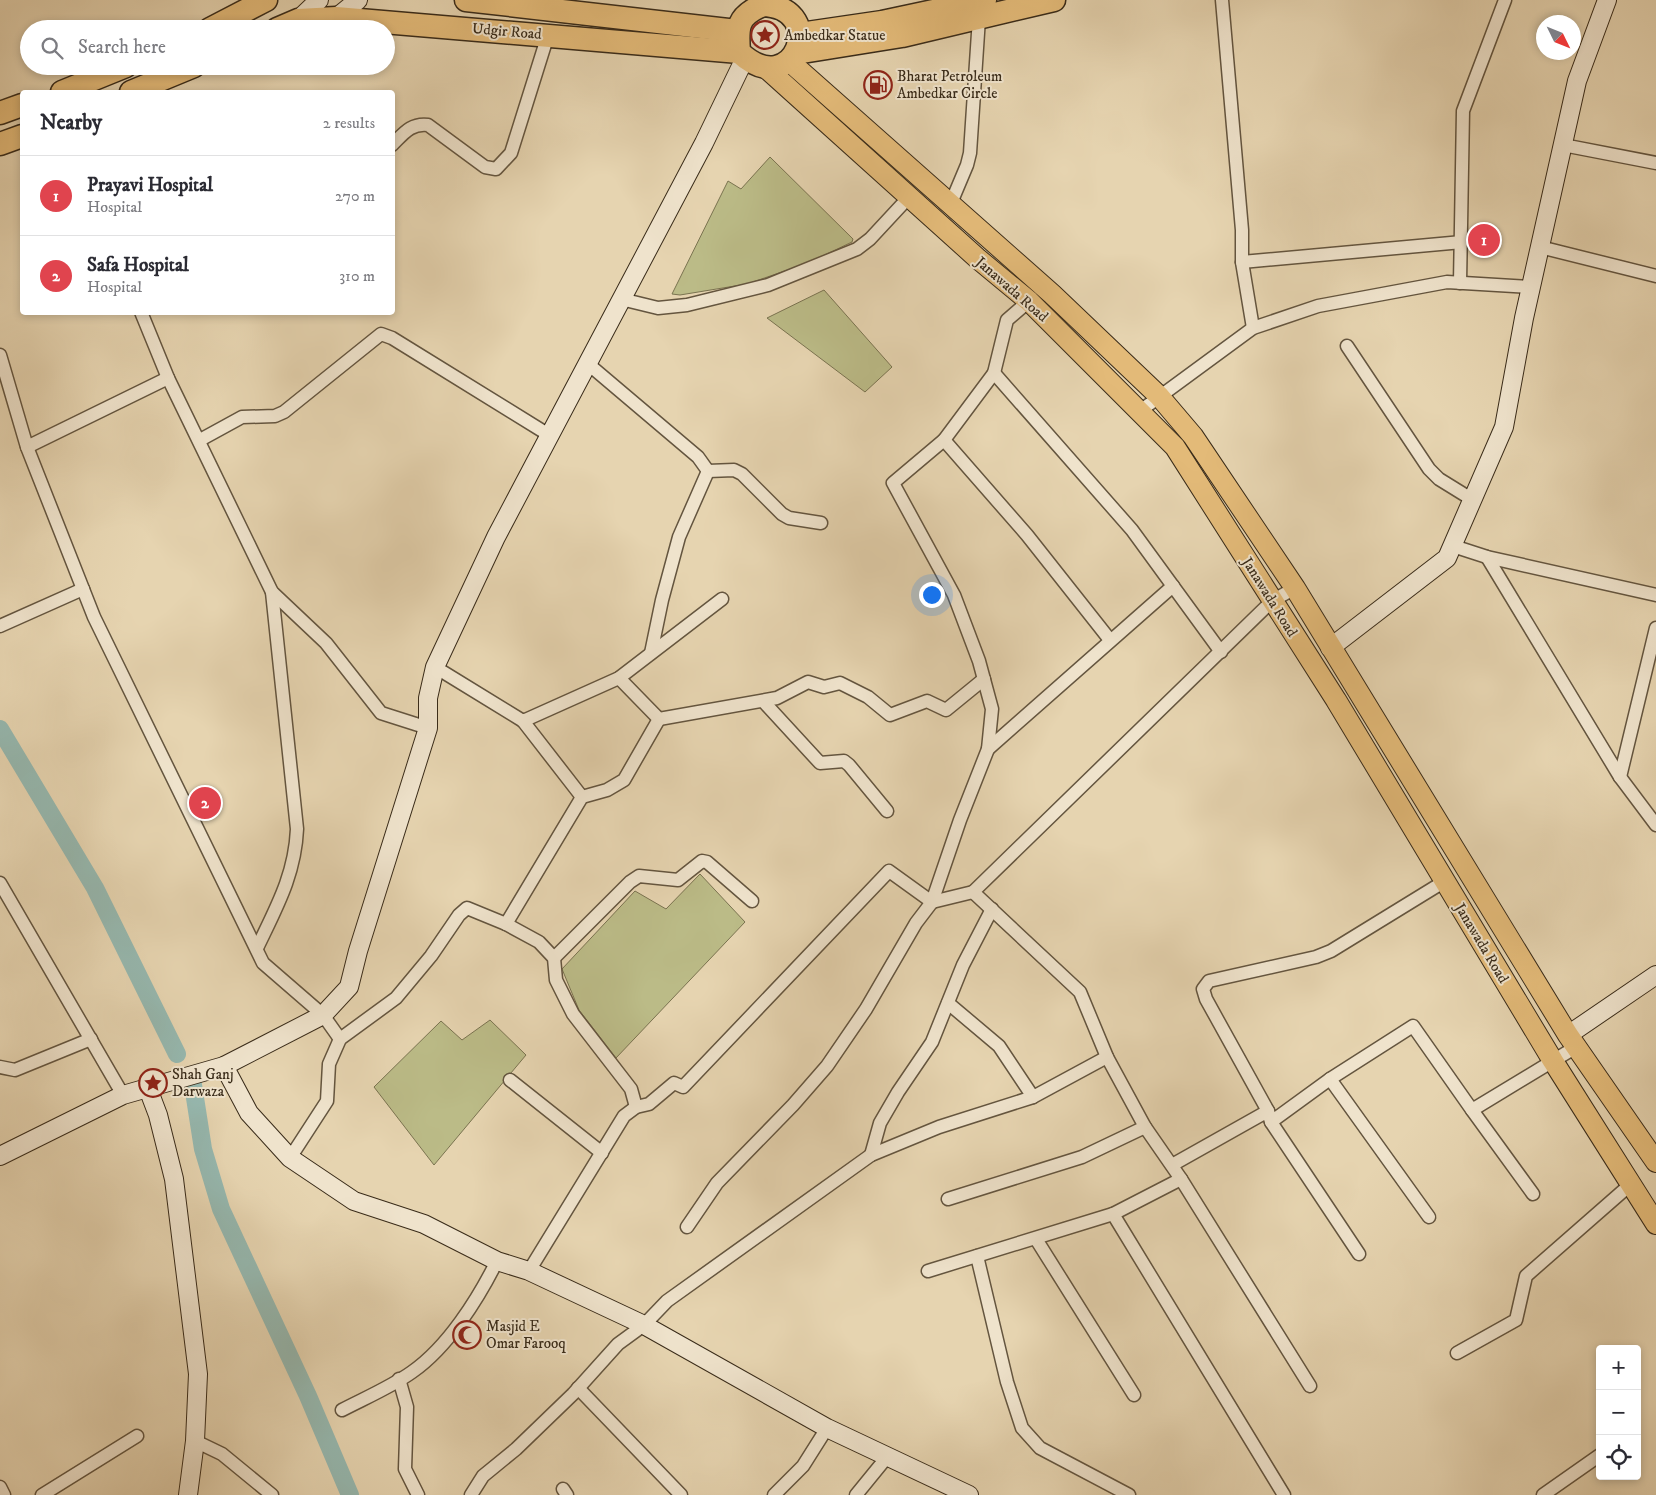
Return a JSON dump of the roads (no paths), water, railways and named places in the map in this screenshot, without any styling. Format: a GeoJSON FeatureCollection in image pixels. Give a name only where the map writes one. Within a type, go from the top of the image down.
{"type":"FeatureCollection","features":[{"type":"Feature","properties":{"kind":"highway"},"geometry":{"type":"LineString","coordinates":[[227,20],[266,0]]}},
{"type":"Feature","properties":{"kind":"highway","name":"Udgir Road"},"geometry":{"type":"LineString","coordinates":[[466,0],[740,47]]}},
{"type":"Feature","properties":{"kind":"highway"},"geometry":{"type":"LineString","coordinates":[[795,49],[797,22],[792,6],[777,6],[764,3],[751,10],[742,19],[740,47],[754,65],[777,68],[795,49],[882,22],[1054,0]]}},
{"type":"Feature","properties":{"kind":"highway","name":"Udgir Road"},"geometry":{"type":"LineString","coordinates":[[298,20],[336,18],[361,20]]}},
{"type":"Feature","properties":{"kind":"highway","name":"Udgir Road"},"geometry":{"type":"LineString","coordinates":[[395,23],[548,35],[740,47]]}},
{"type":"Feature","properties":{"kind":"highway"},"geometry":{"type":"LineString","coordinates":[[67,90],[104,75]]}},
{"type":"Feature","properties":{"kind":"highway"},"geometry":{"type":"LineString","coordinates":[[144,90],[175,75]]}},
{"type":"Feature","properties":{"kind":"highway"},"geometry":{"type":"LineString","coordinates":[[0,113],[20,106]]}},
{"type":"Feature","properties":{"kind":"highway"},"geometry":{"type":"LineString","coordinates":[[0,144],[20,137]]}},
{"type":"Feature","properties":{"kind":"main road","name":"Janawada Road"},"geometry":{"type":"LineString","coordinates":[[795,49],[951,203],[1052,294],[1159,396],[1193,436],[1295,588],[1572,1041],[1656,1162]]}},
{"type":"Feature","properties":{"kind":"main road","name":"Janawada Road"},"geometry":{"type":"LineString","coordinates":[[766,68],[909,197],[1029,301],[1175,447],[1336,700],[1553,1061],[1656,1224]]}},
{"type":"Feature","properties":{"kind":"street"},"geometry":{"type":"LineString","coordinates":[[298,20],[320,0]]}},
{"type":"Feature","properties":{"kind":"street"},"geometry":{"type":"LineString","coordinates":[[336,18],[358,0]]}},
{"type":"Feature","properties":{"kind":"street"},"geometry":{"type":"LineString","coordinates":[[1222,0],[1242,230],[1242,262],[1253,328]]}},
{"type":"Feature","properties":{"kind":"street"},"geometry":{"type":"LineString","coordinates":[[1460,283],[1463,111],[1505,0]]}},
{"type":"Feature","properties":{"kind":"street"},"geometry":{"type":"LineString","coordinates":[[1330,648],[1448,558],[1473,500],[1504,427],[1531,287],[1577,81],[1607,0]]}},
{"type":"Feature","properties":{"kind":"street"},"geometry":{"type":"LineString","coordinates":[[951,203],[970,153],[982,9]]}},
{"type":"Feature","properties":{"kind":"street"},"geometry":{"type":"LineString","coordinates":[[395,142],[409,127],[420,124],[428,125],[485,168],[496,169],[511,153],[548,35]]}},
{"type":"Feature","properties":{"kind":"street"},"geometry":{"type":"LineString","coordinates":[[0,1156],[123,1094],[224,1066],[323,1014],[349,986],[358,951],[428,728],[428,698],[434,667],[496,537],[704,143],[740,47]]}},
{"type":"Feature","properties":{"kind":"street"},"geometry":{"type":"LineString","coordinates":[[1563,145],[1656,163]]}},
{"type":"Feature","properties":{"kind":"street"},"geometry":{"type":"LineString","coordinates":[[621,299],[658,308],[687,305],[768,285],[857,249],[870,239],[909,197]]}},
{"type":"Feature","properties":{"kind":"street"},"geometry":{"type":"LineString","coordinates":[[1242,262],[1462,242]]}},
{"type":"Feature","properties":{"kind":"street"},"geometry":{"type":"LineString","coordinates":[[1540,247],[1656,276]]}},
{"type":"Feature","properties":{"kind":"street"},"geometry":{"type":"LineString","coordinates":[[1140,411],[1253,328],[1318,306],[1447,282],[1531,287]]}},
{"type":"Feature","properties":{"kind":"street"},"geometry":{"type":"LineString","coordinates":[[687,1227],[717,1183],[792,1105],[826,1066],[866,1009],[916,923],[932,902],[960,820],[988,749],[992,709],[984,679],[954,595],[892,484],[944,440],[994,373],[1007,320],[1029,301]]}},
{"type":"Feature","properties":{"kind":"street"},"geometry":{"type":"LineString","coordinates":[[142,315],[168,378],[200,440],[272,592],[297,829],[296,852],[290,877],[257,948]]}},
{"type":"Feature","properties":{"kind":"street"},"geometry":{"type":"LineString","coordinates":[[200,440],[242,417],[275,416],[284,412],[381,334],[392,338],[549,435]]}},
{"type":"Feature","properties":{"kind":"street"},"geometry":{"type":"LineString","coordinates":[[1347,346],[1428,469],[1439,479],[1473,500]]}},
{"type":"Feature","properties":{"kind":"street"},"geometry":{"type":"LineString","coordinates":[[0,355],[27,447],[98,626],[263,963],[323,1014],[340,1038]]}},
{"type":"Feature","properties":{"kind":"street"},"geometry":{"type":"LineString","coordinates":[[587,363],[698,457],[708,472]]}},
{"type":"Feature","properties":{"kind":"street"},"geometry":{"type":"LineString","coordinates":[[994,373],[1132,530],[1221,652]]}},
{"type":"Feature","properties":{"kind":"street"},"geometry":{"type":"LineString","coordinates":[[27,447],[168,378]]}},
{"type":"Feature","properties":{"kind":"street"},"geometry":{"type":"LineString","coordinates":[[944,440],[1028,535],[1110,640]]}},
{"type":"Feature","properties":{"kind":"street"},"geometry":{"type":"LineString","coordinates":[[708,472],[734,470],[742,474],[782,514],[789,518],[821,523]]}},
{"type":"Feature","properties":{"kind":"street"},"geometry":{"type":"LineString","coordinates":[[651,653],[662,600],[679,537],[708,472]]}},
{"type":"Feature","properties":{"kind":"street"},"geometry":{"type":"LineString","coordinates":[[1452,546],[1487,557],[1656,595]]}},
{"type":"Feature","properties":{"kind":"street"},"geometry":{"type":"LineString","coordinates":[[1487,557],[1620,777],[1656,825]]}},
{"type":"Feature","properties":{"kind":"street"},"geometry":{"type":"LineString","coordinates":[[988,749],[1173,586]]}},
{"type":"Feature","properties":{"kind":"street"},"geometry":{"type":"LineString","coordinates":[[528,1271],[624,1116],[636,1107],[649,1104],[674,1083],[683,1087],[889,871],[932,902],[973,892],[1272,601],[1295,588]]}},
{"type":"Feature","properties":{"kind":"street"},"geometry":{"type":"LineString","coordinates":[[0,626],[83,589]]}},
{"type":"Feature","properties":{"kind":"street"},"geometry":{"type":"LineString","coordinates":[[272,592],[326,643],[381,713],[428,728]]}},
{"type":"Feature","properties":{"kind":"street"},"geometry":{"type":"LineString","coordinates":[[523,721],[619,678],[722,599]]}},
{"type":"Feature","properties":{"kind":"street"},"geometry":{"type":"LineString","coordinates":[[1620,777],[1656,628]]}},
{"type":"Feature","properties":{"kind":"street"},"geometry":{"type":"LineString","coordinates":[[434,667],[523,721],[582,796]]}},
{"type":"Feature","properties":{"kind":"street"},"geometry":{"type":"LineString","coordinates":[[619,678],[659,719]]}},
{"type":"Feature","properties":{"kind":"street"},"geometry":{"type":"LineString","coordinates":[[506,924],[582,796],[607,790],[624,780],[659,719],[777,698],[808,682],[824,687],[840,682],[868,697],[890,715],[927,701],[946,710],[984,679]]}},
{"type":"Feature","properties":{"kind":"street"},"geometry":{"type":"LineString","coordinates":[[763,700],[820,763],[844,761],[849,765],[887,811]]}},
{"type":"Feature","properties":{"kind":"street"},"geometry":{"type":"LineString","coordinates":[[554,958],[630,882],[639,876],[678,880],[702,861],[707,862],[752,901]]}},
{"type":"Feature","properties":{"kind":"street"},"geometry":{"type":"LineString","coordinates":[[1359,1254],[1270,1116],[1206,999],[1203,989],[1209,981],[1316,957],[1331,951],[1445,881]]}},
{"type":"Feature","properties":{"kind":"street"},"geometry":{"type":"LineString","coordinates":[[0,883],[123,1094]]}},
{"type":"Feature","properties":{"kind":"street"},"geometry":{"type":"LineString","coordinates":[[973,892],[1080,992],[1107,1057],[1145,1127],[1181,1179],[1310,1386]]}},
{"type":"Feature","properties":{"kind":"street"},"geometry":{"type":"LineString","coordinates":[[290,1158],[327,1100],[329,1064],[340,1038],[396,998],[431,956],[459,915],[467,908],[506,924],[539,942],[554,958],[556,980],[573,1014],[631,1089],[636,1107]]}},
{"type":"Feature","properties":{"kind":"street"},"geometry":{"type":"LineString","coordinates":[[871,1155],[880,1123],[898,1092],[932,1042],[964,965],[992,909]]}},
{"type":"Feature","properties":{"kind":"street"},"geometry":{"type":"LineString","coordinates":[[1472,1110],[1553,1061],[1572,1041],[1656,975]]}},
{"type":"Feature","properties":{"kind":"street"},"geometry":{"type":"LineString","coordinates":[[948,1003],[999,1046],[1033,1097]]}},
{"type":"Feature","properties":{"kind":"street"},"geometry":{"type":"LineString","coordinates":[[1172,1166],[1270,1116],[1413,1026],[1533,1194]]}},
{"type":"Feature","properties":{"kind":"street"},"geometry":{"type":"LineString","coordinates":[[0,1068],[15,1070],[91,1039]]}},
{"type":"Feature","properties":{"kind":"street"},"geometry":{"type":"LineString","coordinates":[[471,1495],[483,1476],[516,1448],[578,1388],[618,1344],[644,1325],[667,1302],[871,1155],[939,1127],[1033,1097],[1107,1057]]}},
{"type":"Feature","properties":{"kind":"street"},"geometry":{"type":"LineString","coordinates":[[224,1066],[249,1113],[290,1158],[354,1201],[424,1224],[497,1261],[528,1271],[644,1325],[827,1428],[968,1495]]}},
{"type":"Feature","properties":{"kind":"street"},"geometry":{"type":"LineString","coordinates":[[510,1080],[602,1153]]}},
{"type":"Feature","properties":{"kind":"street"},"geometry":{"type":"LineString","coordinates":[[1330,1080],[1428,1217]]}},
{"type":"Feature","properties":{"kind":"street"},"geometry":{"type":"LineString","coordinates":[[147,1086],[158,1114],[174,1180],[198,1374],[194,1441],[188,1495]]}},
{"type":"Feature","properties":{"kind":"street"},"geometry":{"type":"LineString","coordinates":[[948,1198],[1082,1157],[1145,1127]]}},
{"type":"Feature","properties":{"kind":"street"},"geometry":{"type":"LineString","coordinates":[[928,1271],[1113,1214],[1181,1179]]}},
{"type":"Feature","properties":{"kind":"street"},"geometry":{"type":"LineString","coordinates":[[1457,1353],[1516,1320],[1526,1276],[1631,1184]]}},
{"type":"Feature","properties":{"kind":"street"},"geometry":{"type":"LineString","coordinates":[[1113,1214],[1284,1495]]}},
{"type":"Feature","properties":{"kind":"street"},"geometry":{"type":"LineString","coordinates":[[1036,1239],[1134,1395]]}},
{"type":"Feature","properties":{"kind":"street"},"geometry":{"type":"LineString","coordinates":[[977,1256],[1007,1382],[1022,1428],[1040,1448],[1129,1495]]}},
{"type":"Feature","properties":{"kind":"street"},"geometry":{"type":"LineString","coordinates":[[342,1410],[413,1372],[440,1346],[479,1296],[497,1261]]}},
{"type":"Feature","properties":{"kind":"street"},"geometry":{"type":"LineString","coordinates":[[399,1379],[407,1407],[405,1469],[418,1495]]}},
{"type":"Feature","properties":{"kind":"street"},"geometry":{"type":"LineString","coordinates":[[578,1388],[680,1495]]}},
{"type":"Feature","properties":{"kind":"street"},"geometry":{"type":"LineString","coordinates":[[774,1495],[803,1466],[827,1428]]}},
{"type":"Feature","properties":{"kind":"street"},"geometry":{"type":"LineString","coordinates":[[42,1495],[137,1436]]}},
{"type":"Feature","properties":{"kind":"street"},"geometry":{"type":"LineString","coordinates":[[194,1441],[222,1454],[272,1495]]}},
{"type":"Feature","properties":{"kind":"street"},"geometry":{"type":"LineString","coordinates":[[856,1495],[887,1457]]}},
{"type":"Feature","properties":{"kind":"street"},"geometry":{"type":"LineString","coordinates":[[1543,1495],[1596,1458]]}},
{"type":"Feature","properties":{"kind":"street"},"geometry":{"type":"LineString","coordinates":[[0,1487],[4,1495]]}},
{"type":"Feature","properties":{"kind":"waterway"},"geometry":{"type":"LineString","coordinates":[[0,729],[95,888],[177,1054]]}},
{"type":"Feature","properties":{"kind":"waterway"},"geometry":{"type":"LineString","coordinates":[[193,1085],[203,1149],[221,1209],[308,1396],[350,1495]]}},
{"type":"Feature","properties":{"kind":"place","name":"Ambedkar Statue"},"geometry":{"type":"Point","coordinates":[765,35]}},
{"type":"Feature","properties":{"kind":"place","name":"Bharat Petroleum Ambedkar Circle"},"geometry":{"type":"Point","coordinates":[878,85]}},
{"type":"Feature","properties":{"kind":"place","name":"Prayavi Hospital"},"geometry":{"type":"Point","coordinates":[1484,240]}},
{"type":"Feature","properties":{"kind":"place","name":"Safa Hospital"},"geometry":{"type":"Point","coordinates":[205,803]}},
{"type":"Feature","properties":{"kind":"place","name":"Shah Ganj Darwaza"},"geometry":{"type":"Point","coordinates":[153,1083]}},
{"type":"Feature","properties":{"kind":"place","name":"Masjid E Omar Farooq"},"geometry":{"type":"Point","coordinates":[467,1335]}}]}
